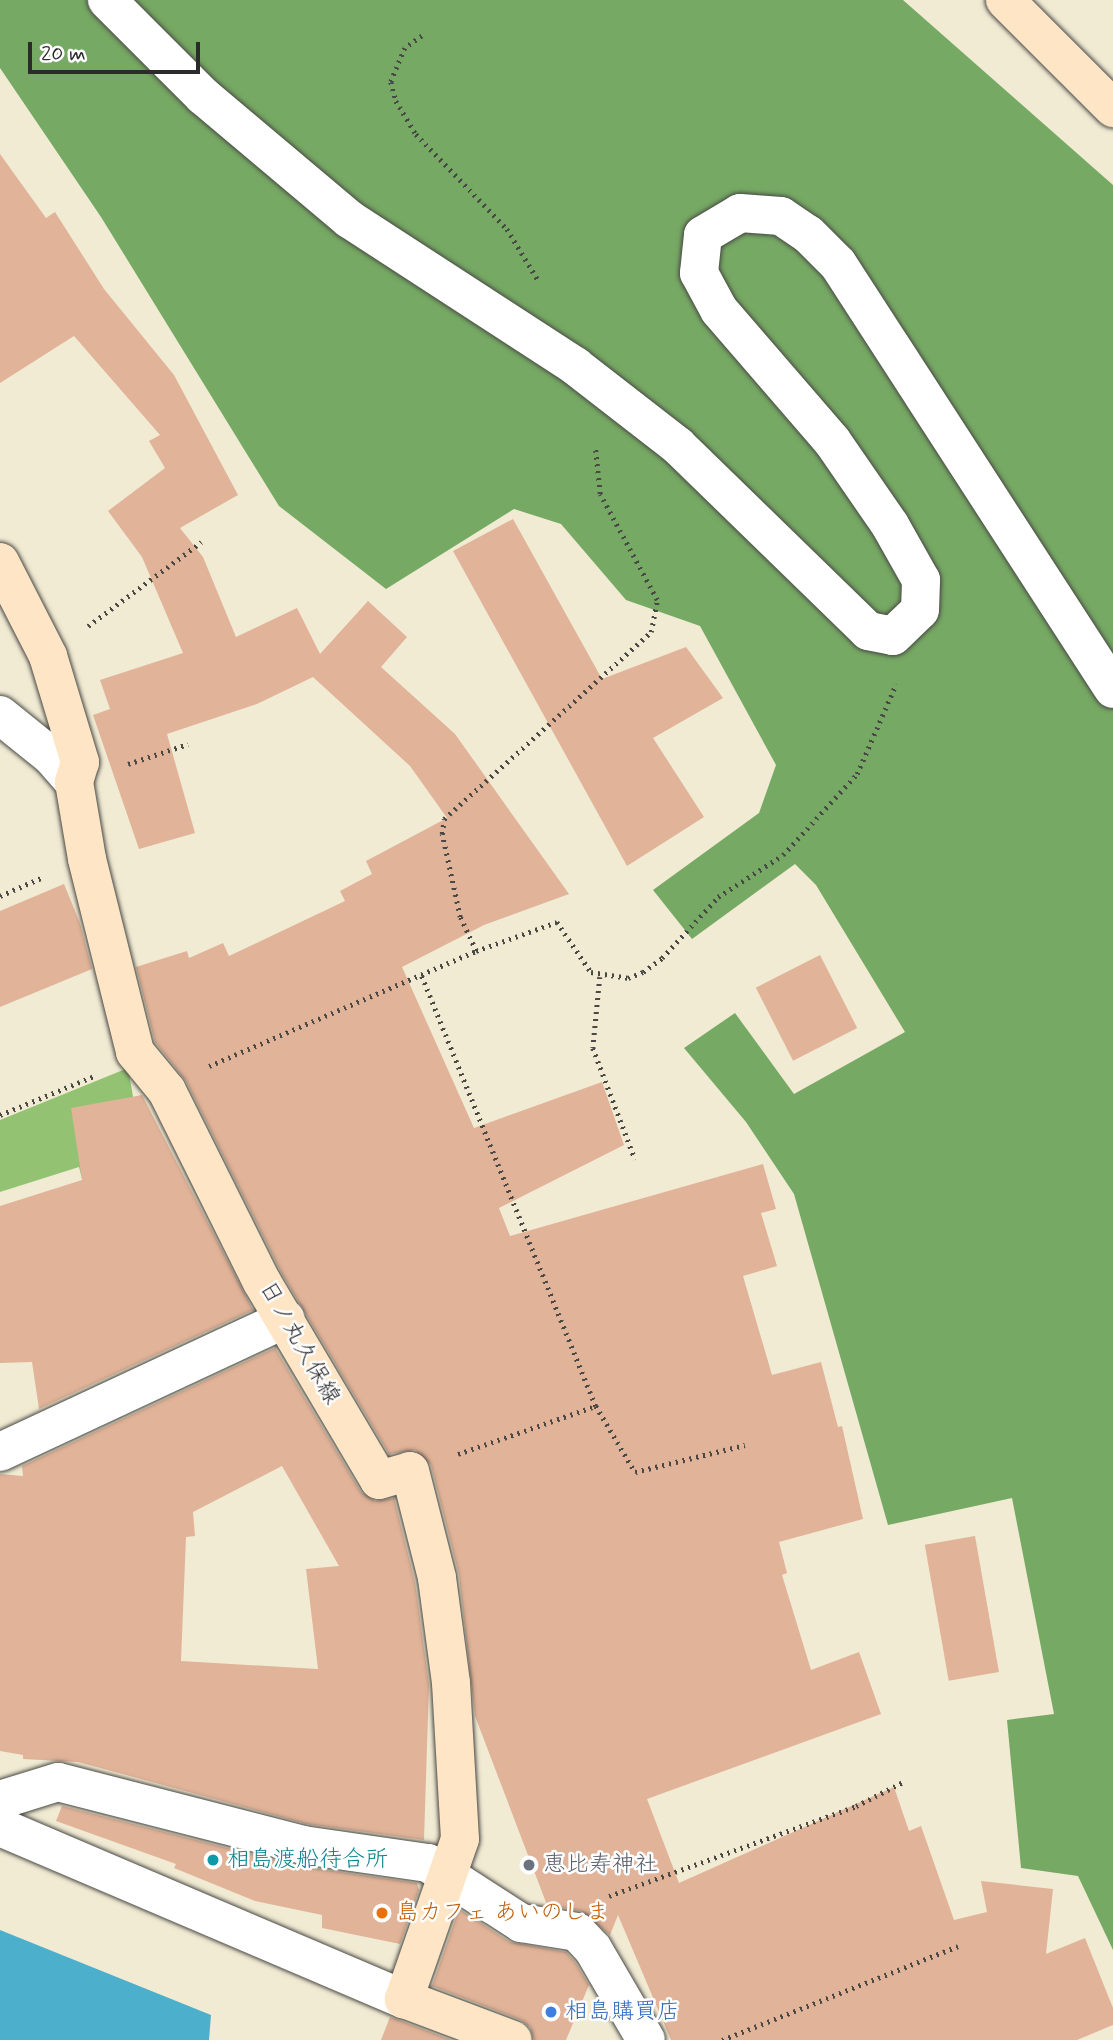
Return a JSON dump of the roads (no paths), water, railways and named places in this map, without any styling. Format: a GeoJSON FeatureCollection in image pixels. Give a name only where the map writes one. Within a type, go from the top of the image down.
{"type":"FeatureCollection","features":[{"type":"Feature","properties":{"kind":"main road"},"geometry":{"type":"LineString","coordinates":[[1005,0],[1113,108]]}},
{"type":"Feature","properties":{"kind":"main road","name":"日ノ丸久保線"},"geometry":{"type":"LineString","coordinates":[[0,562],[48,656],[80,762],[74,782],[87,859],[140,1057],[163,1086],[285,1319],[379,1480],[410,1471],[437,1578],[451,1683],[460,1839],[449,1872]]}},
{"type":"Feature","properties":{"kind":"main road"},"geometry":{"type":"LineString","coordinates":[[449,1872],[404,1998],[513,2040]]}},
{"type":"Feature","properties":{"kind":"street"},"geometry":{"type":"LineString","coordinates":[[107,0],[203,96],[349,219],[575,366],[678,446],[868,631],[893,636],[911,623],[920,610],[921,580],[890,525],[793,391],[719,310],[699,273],[703,235],[722,220],[740,213],[781,216],[808,234],[838,264],[1113,690]]}},
{"type":"Feature","properties":{"kind":"street"},"geometry":{"type":"LineString","coordinates":[[0,715],[74,782]]}},
{"type":"Feature","properties":{"kind":"street"},"geometry":{"type":"LineString","coordinates":[[0,1452],[285,1319]]}},
{"type":"Feature","properties":{"kind":"street"},"geometry":{"type":"LineString","coordinates":[[0,1800],[58,1782],[104,1790],[254,1834],[428,1863],[449,1872],[521,1923],[577,1932],[593,1949],[646,2040]]}},
{"type":"Feature","properties":{"kind":"street"},"geometry":{"type":"LineString","coordinates":[[0,1827],[404,1998]]}},
{"type":"Feature","properties":{"kind":"water"},"geometry":{"type":"Polygon","coordinates":[[[0,1930],[211,2015],[209,2040],[0,2040],[0,1930]]]}},
{"type":"Feature","properties":{"kind":"place","name":"相島渡船待合所"},"geometry":{"type":"Point","coordinates":[213,1860]}},
{"type":"Feature","properties":{"kind":"place","name":"恵比寿神社"},"geometry":{"type":"Point","coordinates":[529,1865]}},
{"type":"Feature","properties":{"kind":"place","name":"島カフェ あいのしま"},"geometry":{"type":"Point","coordinates":[382,1913]}},
{"type":"Feature","properties":{"kind":"place","name":"相島購買店"},"geometry":{"type":"Point","coordinates":[551,2012]}}]}
